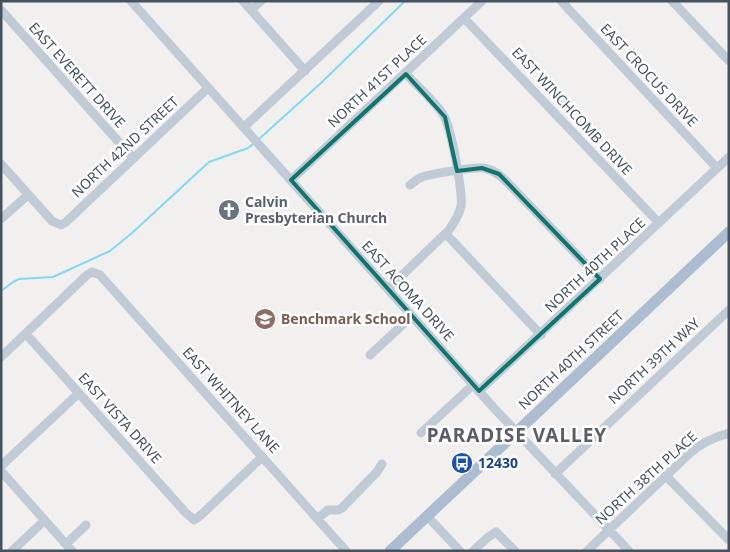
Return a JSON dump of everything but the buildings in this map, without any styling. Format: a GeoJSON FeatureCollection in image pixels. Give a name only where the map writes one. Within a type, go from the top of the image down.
{"type":"FeatureCollection","features":[{"type":"Feature","properties":{"kind":"main road","name":"NORTH 40TH STREET"},"geometry":{"type":"LineString","coordinates":[[390,551],[729,232]]}},
{"type":"Feature","properties":{"kind":"street","name":"EAST ACOMA DRIVE"},"geometry":{"type":"LineString","coordinates":[[131,1],[476,388],[629,551]]}},
{"type":"Feature","properties":{"kind":"street"},"geometry":{"type":"LineString","coordinates":[[243,1],[305,70]]}},
{"type":"Feature","properties":{"kind":"street"},"geometry":{"type":"LineString","coordinates":[[251,10],[261,1]]}},
{"type":"Feature","properties":{"kind":"street"},"geometry":{"type":"LineString","coordinates":[[246,130],[305,70],[379,1]]}},
{"type":"Feature","properties":{"kind":"street","name":"NORTH 41ST PLACE"},"geometry":{"type":"LineString","coordinates":[[291,180],[482,1]]}},
{"type":"Feature","properties":{"kind":"street","name":"EAST CROCUS DRIVE"},"geometry":{"type":"LineString","coordinates":[[561,1],[717,168]]}},
{"type":"Feature","properties":{"kind":"street"},"geometry":{"type":"LineString","coordinates":[[672,1],[729,61]]}},
{"type":"Feature","properties":{"kind":"street","name":"EAST EVERETT DRIVE"},"geometry":{"type":"LineString","coordinates":[[1,10],[133,158]]}},
{"type":"Feature","properties":{"kind":"street","name":"EAST WINCHCOMB DRIVE"},"geometry":{"type":"LineString","coordinates":[[464,18],[659,223]]}},
{"type":"Feature","properties":{"kind":"street"},"geometry":{"type":"LineString","coordinates":[[388,289],[446,234],[455,223],[461,207],[458,170],[445,117],[406,74]]}},
{"type":"Feature","properties":{"kind":"street","name":"NORTH 42ND STREET"},"geometry":{"type":"LineString","coordinates":[[28,195],[52,221],[60,225],[66,222],[208,88]]}},
{"type":"Feature","properties":{"kind":"street","name":"NORTH 40TH PLACE"},"geometry":{"type":"LineString","coordinates":[[421,433],[541,335],[729,157]]}},
{"type":"Feature","properties":{"kind":"street"},"geometry":{"type":"LineString","coordinates":[[1,164],[28,195],[1,219]]}},
{"type":"Feature","properties":{"kind":"street"},"geometry":{"type":"LineString","coordinates":[[410,185],[420,178],[458,170],[482,168],[499,174],[600,279]]}},
{"type":"Feature","properties":{"kind":"street"},"geometry":{"type":"LineString","coordinates":[[446,234],[541,335]]}},
{"type":"Feature","properties":{"kind":"street","name":"EAST WHITNEY LANE"},"geometry":{"type":"LineString","coordinates":[[26,334],[92,272],[100,275],[346,551]]}},
{"type":"Feature","properties":{"kind":"street","name":"NORTH 39TH WAY"},"geometry":{"type":"LineString","coordinates":[[555,474],[729,310]]}},
{"type":"Feature","properties":{"kind":"street"},"geometry":{"type":"LineString","coordinates":[[370,355],[412,316]]}},
{"type":"Feature","properties":{"kind":"street"},"geometry":{"type":"LineString","coordinates":[[1,357],[26,334]]}},
{"type":"Feature","properties":{"kind":"street","name":"EAST VISTA DRIVE"},"geometry":{"type":"LineString","coordinates":[[26,334],[194,520],[202,515],[262,457]]}},
{"type":"Feature","properties":{"kind":"street"},"geometry":{"type":"LineString","coordinates":[[1,466],[79,393]]}},
{"type":"Feature","properties":{"kind":"street","name":"NORTH 38TH PLACE"},"geometry":{"type":"LineString","coordinates":[[587,551],[702,443],[729,433]]}},
{"type":"Feature","properties":{"kind":"street"},"geometry":{"type":"LineString","coordinates":[[317,519],[328,510],[342,508],[377,472],[382,464]]}},
{"type":"Feature","properties":{"kind":"street"},"geometry":{"type":"LineString","coordinates":[[1,471],[69,547],[86,525]]}},
{"type":"Feature","properties":{"kind":"street"},"geometry":{"type":"LineString","coordinates":[[666,476],[729,540]]}},
{"type":"Feature","properties":{"kind":"street"},"geometry":{"type":"LineString","coordinates":[[427,516],[460,551]]}},
{"type":"Feature","properties":{"kind":"street"},"geometry":{"type":"LineString","coordinates":[[12,551],[45,520]]}},
{"type":"Feature","properties":{"kind":"street"},"geometry":{"type":"LineString","coordinates":[[473,551],[496,532],[515,551]]}},
{"type":"Feature","properties":{"kind":"highlighted area"},"geometry":{"type":"Polygon","coordinates":[[[406,74],[445,117],[457,171],[482,168],[499,174],[600,279],[479,391],[291,180],[406,74]]]}},
{"type":"Feature","properties":{"kind":"waterway"},"geometry":{"type":"LineString","coordinates":[[259,139],[321,83],[405,1]]}},
{"type":"Feature","properties":{"kind":"waterway"},"geometry":{"type":"LineString","coordinates":[[1,291],[19,279],[53,277],[110,251],[209,162],[248,148],[253,144]]}},
{"type":"Feature","properties":{"kind":"place","name":"Calvin Presbyterian Church"},"geometry":{"type":"Point","coordinates":[229,210]}},
{"type":"Feature","properties":{"kind":"place","name":"Benchmark School"},"geometry":{"type":"Point","coordinates":[265,319]}},
{"type":"Feature","properties":{"kind":"place","name":"12430"},"geometry":{"type":"Point","coordinates":[462,463]}},
{"type":"Feature","properties":{"kind":"district","name":"PARADISE VALLEY"},"geometry":{"type":"Point","coordinates":[517,435]}}]}
